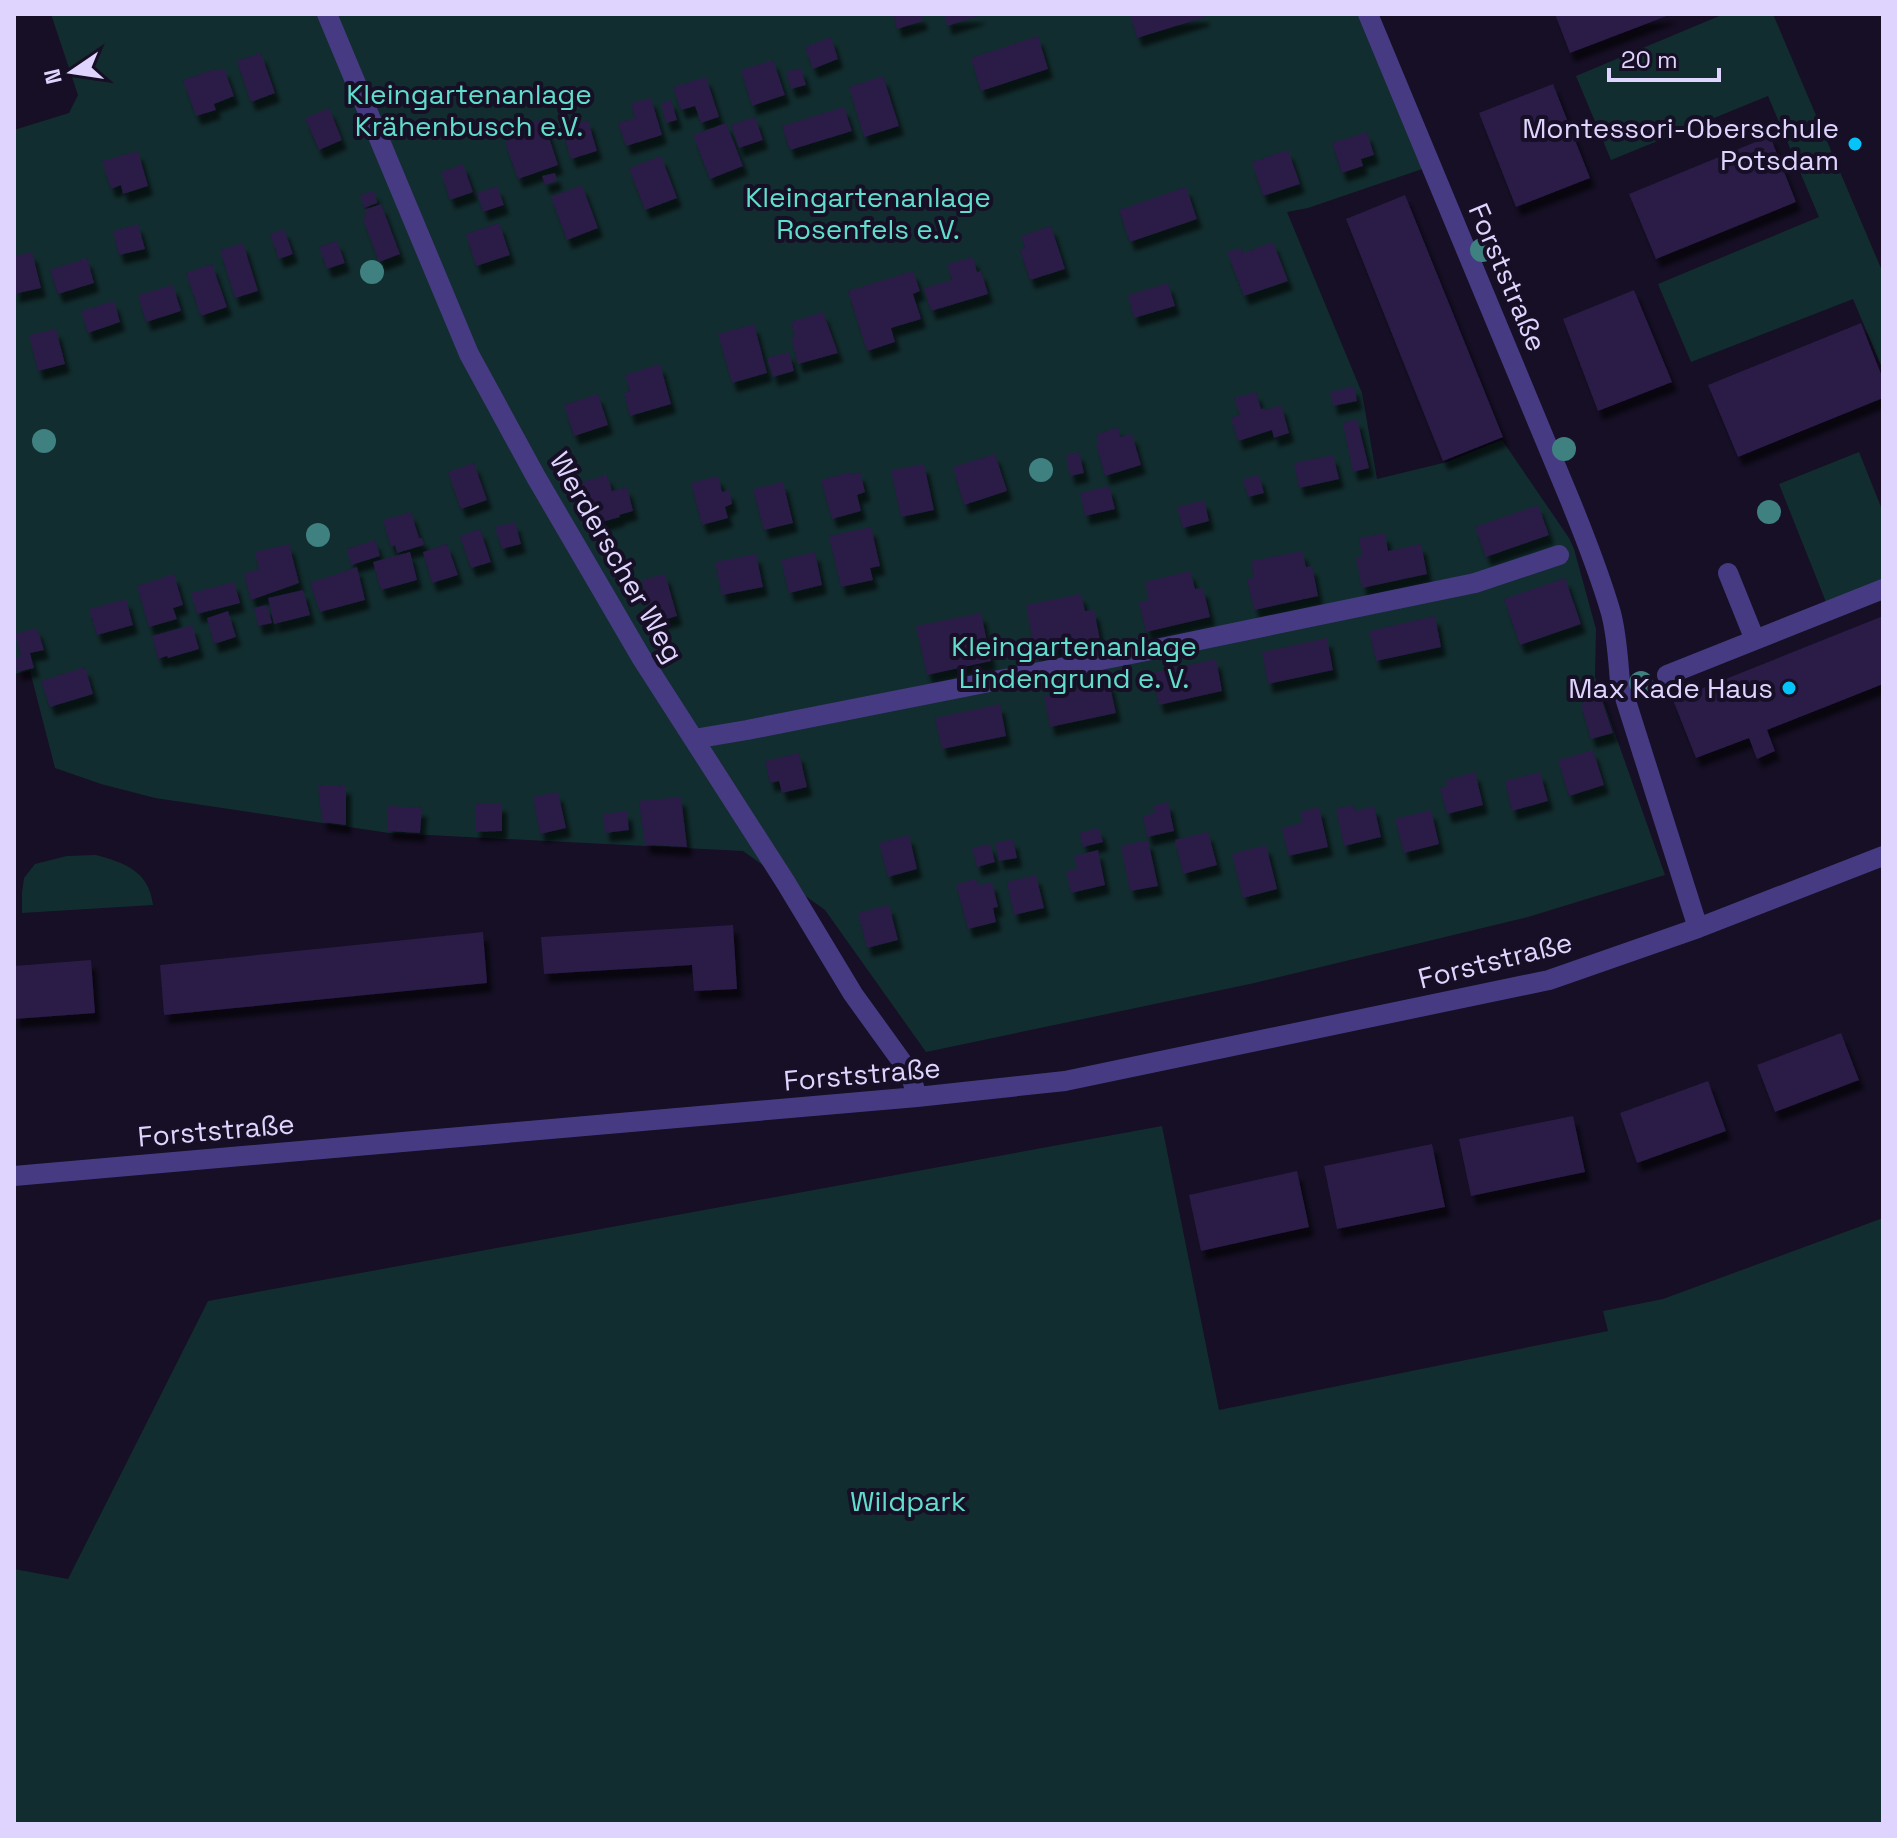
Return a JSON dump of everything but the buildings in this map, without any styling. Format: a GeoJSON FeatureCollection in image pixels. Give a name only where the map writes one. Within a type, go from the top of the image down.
{"type":"FeatureCollection","features":[{"type":"Feature","properties":{"kind":"street","name":"Werderscher Weg"},"geometry":{"type":"LineString","coordinates":[[327,14],[469,354],[536,477],[641,657],[853,994],[910,1073],[917,1097]]}},
{"type":"Feature","properties":{"kind":"street","name":"Forststraße"},"geometry":{"type":"LineString","coordinates":[[1372,23],[1573,549],[1611,615],[1620,682],[1698,928]]}},
{"type":"Feature","properties":{"kind":"street"},"geometry":{"type":"LineString","coordinates":[[694,739],[1475,583],[1573,549]]}},
{"type":"Feature","properties":{"kind":"street"},"geometry":{"type":"LineString","coordinates":[[1728,573],[1755,640]]}},
{"type":"Feature","properties":{"kind":"street"},"geometry":{"type":"LineString","coordinates":[[1667,675],[1883,589]]}},
{"type":"Feature","properties":{"kind":"street","name":"Forststraße"},"geometry":{"type":"LineString","coordinates":[[14,1176],[917,1097],[1065,1081],[1549,980],[1698,928],[1883,856]]}},
{"type":"Feature","properties":{"kind":"green space"},"geometry":{"type":"Polygon","coordinates":[[[51,14],[1368,14],[1431,166],[1308,208],[1287,212],[1362,393],[1377,479],[1447,462],[1502,440],[1574,549],[1596,629],[1595,677],[1665,875],[1528,917],[1250,984],[926,1052],[825,910],[743,851],[389,833],[155,798],[55,768],[30,671],[14,674],[14,130],[69,113],[78,95],[51,14]]]}},
{"type":"Feature","properties":{"kind":"green space"},"geometry":{"type":"Polygon","coordinates":[[[1724,14],[1773,14],[1883,273],[1883,370],[1853,299],[1691,362],[1658,284],[1819,217],[1768,96],[1611,160],[1576,76],[1724,14]]]}},
{"type":"Feature","properties":{"kind":"green space"},"geometry":{"type":"Polygon","coordinates":[[[1859,452],[1883,512],[1883,580],[1826,602],[1779,484],[1859,452]]]}},
{"type":"Feature","properties":{"kind":"green space"},"geometry":{"type":"Polygon","coordinates":[[[96,855],[126,865],[141,876],[151,893],[153,905],[22,913],[24,878],[35,864],[67,856],[96,855]]]}},
{"type":"Feature","properties":{"kind":"green space","name":"Wildpark"},"geometry":{"type":"Polygon","coordinates":[[[1162,1126],[1219,1410],[1608,1331],[1603,1311],[1663,1299],[1883,1218],[1883,1824],[14,1824],[14,1569],[68,1579],[208,1301],[1162,1126]]]}},
{"type":"Feature","properties":{"kind":"place","name":"Montessori-Oberschule Potsdam"},"geometry":{"type":"Point","coordinates":[1855,144]}},
{"type":"Feature","properties":{"kind":"place","name":"Max Kade Haus"},"geometry":{"type":"Point","coordinates":[1789,688]}},
{"type":"Feature","properties":{"kind":"park label","name":"Kleingartenanlage Krähenbusch e.V."},"geometry":{"type":"Point","coordinates":[469,110]}},
{"type":"Feature","properties":{"kind":"park label","name":"Kleingartenanlage Rosenfels e.V."},"geometry":{"type":"Point","coordinates":[868,213]}},
{"type":"Feature","properties":{"kind":"park label","name":"Kleingartenanlage Lindengrund e. V."},"geometry":{"type":"Point","coordinates":[1074,662]}}]}
